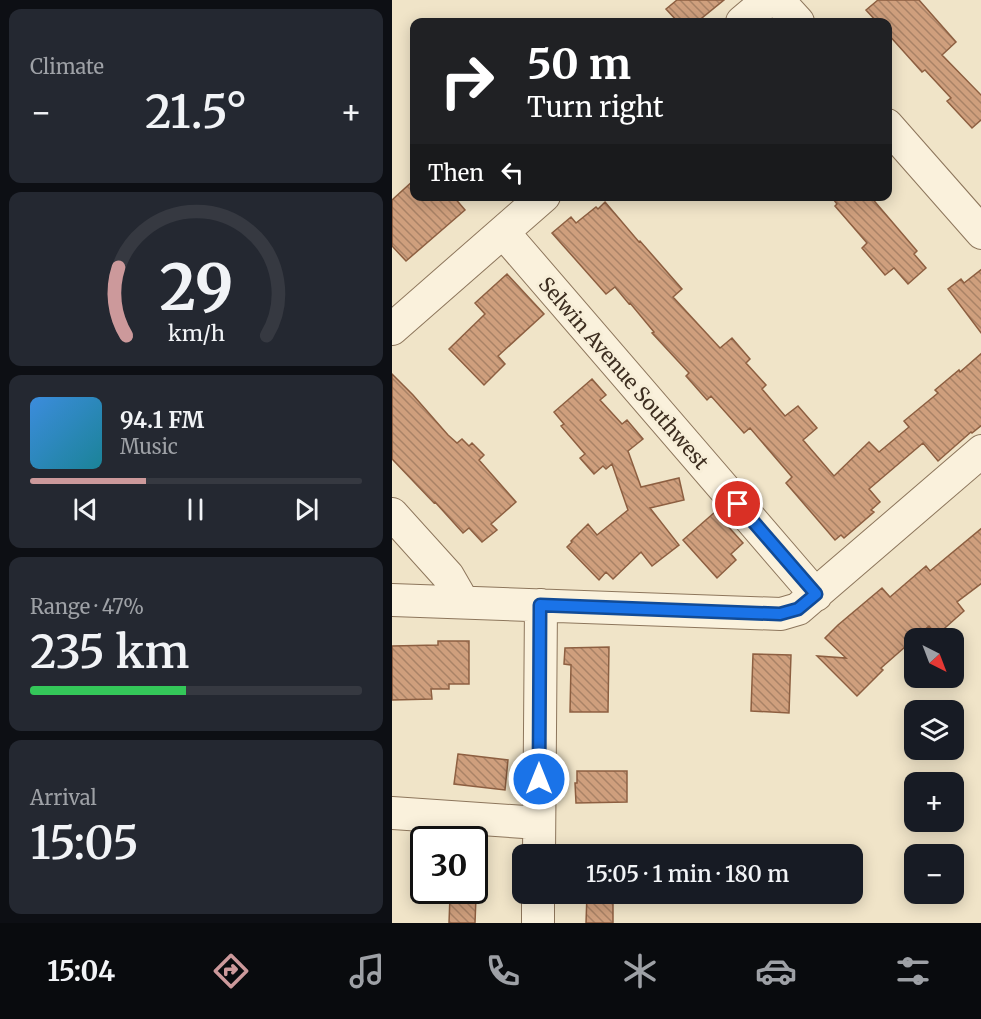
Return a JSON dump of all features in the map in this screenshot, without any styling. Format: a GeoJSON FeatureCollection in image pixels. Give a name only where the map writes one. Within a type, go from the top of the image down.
{"type":"FeatureCollection","features":[{"type":"Feature","properties":{"kind":"street"},"geometry":{"type":"LineString","coordinates":[[747,18],[768,0]]}},
{"type":"Feature","properties":{"kind":"street"},"geometry":{"type":"LineString","coordinates":[[778,0],[794,18]]}},
{"type":"Feature","properties":{"kind":"street"},"geometry":{"type":"LineString","coordinates":[[892,131],[982,233]]}},
{"type":"Feature","properties":{"kind":"street"},"geometry":{"type":"LineString","coordinates":[[392,329],[538,201]]}},
{"type":"Feature","properties":{"kind":"street","name":"Selwin Avenue Southwest"},"geometry":{"type":"LineString","coordinates":[[503,232],[816,594]]}},
{"type":"Feature","properties":{"kind":"street"},"geometry":{"type":"LineString","coordinates":[[392,600],[780,614],[798,609],[982,451]]}},
{"type":"Feature","properties":{"kind":"street"},"geometry":{"type":"LineString","coordinates":[[392,514],[448,576],[463,602]]}},
{"type":"Feature","properties":{"kind":"street"},"geometry":{"type":"LineString","coordinates":[[539,844],[540,605]]}},
{"type":"Feature","properties":{"kind":"street"},"geometry":{"type":"LineString","coordinates":[[392,813],[539,823]]}},
{"type":"Feature","properties":{"kind":"street"},"geometry":{"type":"LineString","coordinates":[[538,904],[538,923]]}},
{"type":"Feature","properties":{"kind":"building"},"geometry":{"type":"Polygon","coordinates":[[[677,0],[724,0],[702,18],[674,18],[666,9],[677,0]]]}},
{"type":"Feature","properties":{"kind":"building"},"geometry":{"type":"Polygon","coordinates":[[[878,0],[919,0],[956,42],[942,55],[982,96],[982,119],[972,128],[947,101],[951,98],[925,70],[922,72],[892,39],[892,18],[873,18],[866,10],[878,0]]]}},
{"type":"Feature","properties":{"kind":"building"},"geometry":{"type":"Polygon","coordinates":[[[410,184],[410,201],[457,201],[465,210],[406,261],[392,246],[392,200],[410,184]]]}},
{"type":"Feature","properties":{"kind":"building"},"geometry":{"type":"Polygon","coordinates":[[[835,201],[874,201],[917,251],[914,254],[926,268],[908,284],[894,268],[885,275],[862,248],[867,243],[835,206],[837,204],[835,201]]]}},
{"type":"Feature","properties":{"kind":"building"},"geometry":{"type":"Polygon","coordinates":[[[605,202],[682,289],[673,297],[720,348],[732,338],[750,359],[746,363],[766,385],[762,389],[785,416],[798,406],[817,428],[803,440],[834,476],[869,442],[879,452],[909,427],[904,421],[938,393],[935,390],[982,353],[982,425],[938,461],[923,443],[869,489],[880,502],[871,510],[874,512],[844,538],[841,535],[835,540],[786,483],[792,477],[750,428],[744,433],[711,396],[707,400],[686,376],[689,373],[652,333],[654,332],[630,303],[615,287],[606,294],[552,233],[571,217],[576,223],[605,202]]]}},
{"type":"Feature","properties":{"kind":"building"},"geometry":{"type":"Polygon","coordinates":[[[982,269],[982,334],[948,289],[961,279],[964,283],[982,269]]]}},
{"type":"Feature","properties":{"kind":"building"},"geometry":{"type":"Polygon","coordinates":[[[507,274],[544,314],[498,356],[505,364],[484,385],[449,349],[485,314],[475,303],[507,274]]]}},
{"type":"Feature","properties":{"kind":"building"},"geometry":{"type":"Polygon","coordinates":[[[392,374],[457,443],[462,439],[469,446],[472,443],[484,455],[479,460],[516,502],[491,524],[497,530],[482,542],[469,528],[463,533],[392,459],[392,374]]]}},
{"type":"Feature","properties":{"kind":"building"},"geometry":{"type":"Polygon","coordinates":[[[592,379],[606,395],[600,400],[622,424],[627,420],[643,439],[628,451],[641,487],[679,478],[684,500],[650,508],[679,545],[652,566],[641,552],[613,579],[606,572],[599,580],[567,547],[588,524],[597,535],[628,510],[612,464],[606,469],[603,466],[594,474],[580,458],[585,454],[561,426],[564,424],[554,412],[592,379]]]}},
{"type":"Feature","properties":{"kind":"building"},"geometry":{"type":"Polygon","coordinates":[[[715,512],[743,543],[731,554],[736,560],[717,578],[683,540],[715,512]]]}},
{"type":"Feature","properties":{"kind":"building"},"geometry":{"type":"Polygon","coordinates":[[[982,528],[982,583],[957,602],[964,611],[945,628],[929,626],[927,628],[904,628],[904,648],[881,668],[883,670],[857,696],[817,656],[846,658],[825,638],[882,588],[890,597],[926,566],[930,571],[982,528]]]}},
{"type":"Feature","properties":{"kind":"building"},"geometry":{"type":"Polygon","coordinates":[[[438,641],[469,641],[469,684],[449,684],[449,689],[431,689],[432,699],[392,700],[392,646],[438,645],[438,641]]]}},
{"type":"Feature","properties":{"kind":"building"},"geometry":{"type":"Polygon","coordinates":[[[609,647],[608,712],[570,712],[571,665],[564,664],[565,648],[609,647]]]}},
{"type":"Feature","properties":{"kind":"building"},"geometry":{"type":"Polygon","coordinates":[[[753,654],[791,655],[789,713],[751,711],[753,654]]]}},
{"type":"Feature","properties":{"kind":"building"},"geometry":{"type":"Polygon","coordinates":[[[458,754],[508,760],[505,790],[454,784],[458,754]]]}},
{"type":"Feature","properties":{"kind":"building"},"geometry":{"type":"Polygon","coordinates":[[[577,771],[627,771],[627,802],[576,803],[577,771]]]}},
{"type":"Feature","properties":{"kind":"building"},"geometry":{"type":"Polygon","coordinates":[[[450,904],[476,904],[475,923],[449,923],[450,904]]]}},
{"type":"Feature","properties":{"kind":"building"},"geometry":{"type":"Polygon","coordinates":[[[587,904],[613,904],[613,923],[586,923],[587,904]]]}},
{"type":"Feature","properties":{"kind":"route"},"geometry":{"type":"LineString","coordinates":[[539,779],[540,605],[780,614],[798,609],[816,594],[738,504]]}}]}
